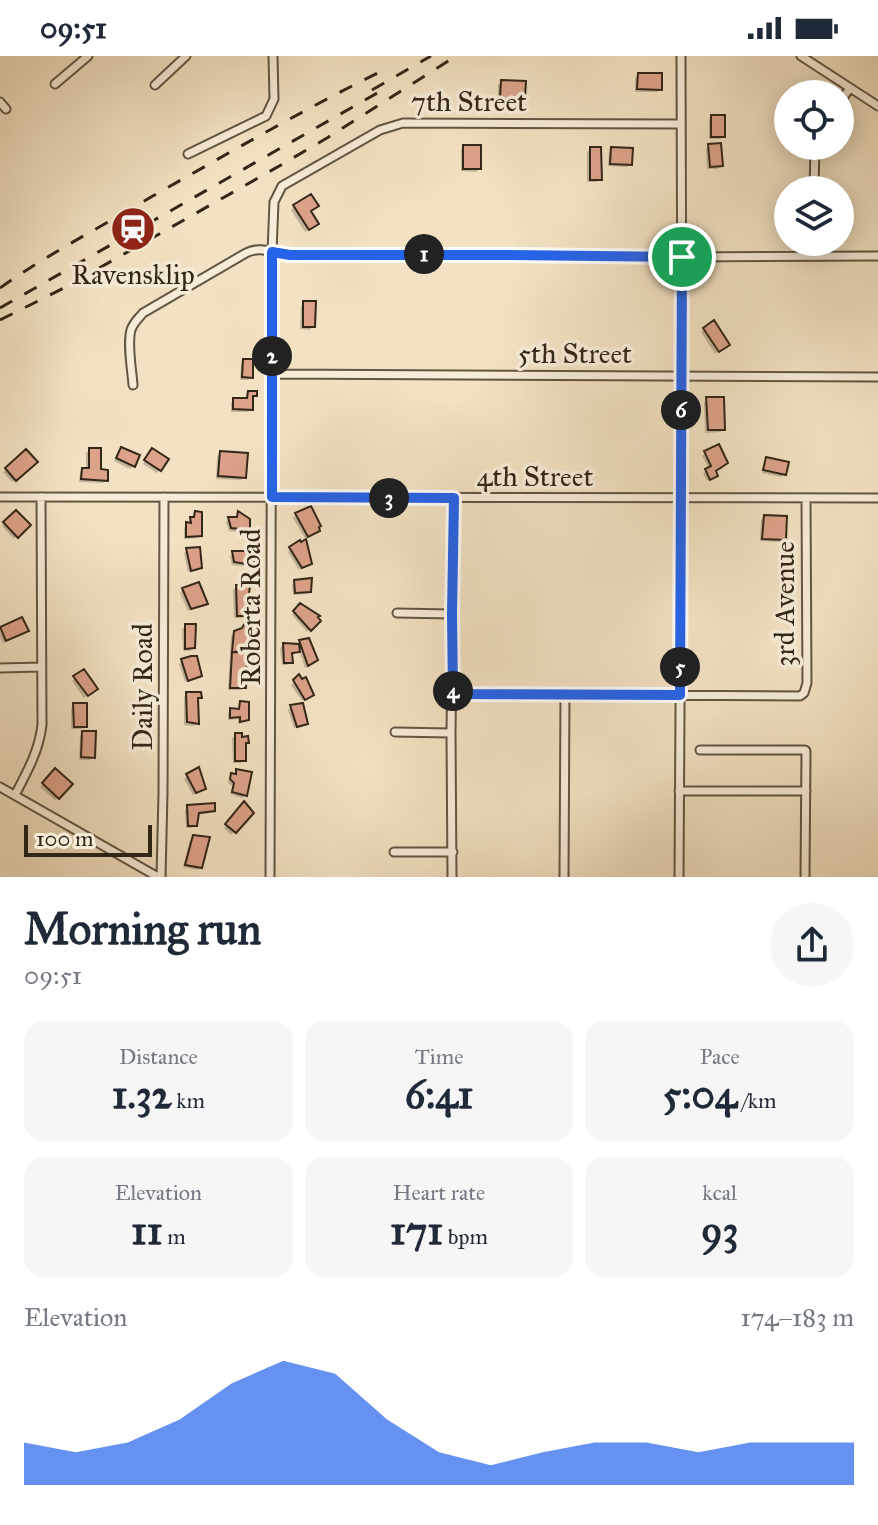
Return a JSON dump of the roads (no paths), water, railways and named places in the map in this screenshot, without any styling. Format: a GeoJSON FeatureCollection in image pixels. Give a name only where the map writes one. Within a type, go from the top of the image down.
{"type":"FeatureCollection","features":[{"type":"Feature","properties":{"kind":"street"},"geometry":{"type":"LineString","coordinates":[[55,84],[88,56]]}},
{"type":"Feature","properties":{"kind":"street"},"geometry":{"type":"LineString","coordinates":[[155,85],[186,56]]}},
{"type":"Feature","properties":{"kind":"street"},"geometry":{"type":"LineString","coordinates":[[188,154],[266,116],[274,99],[273,56]]}},
{"type":"Feature","properties":{"kind":"street"},"geometry":{"type":"LineString","coordinates":[[679,877],[681,56]]}},
{"type":"Feature","properties":{"kind":"street"},"geometry":{"type":"LineString","coordinates":[[801,56],[838,80]]}},
{"type":"Feature","properties":{"kind":"street"},"geometry":{"type":"LineString","coordinates":[[854,91],[878,106]]}},
{"type":"Feature","properties":{"kind":"street","name":"7th Street"},"geometry":{"type":"LineString","coordinates":[[277,193],[290,181],[380,130],[403,123],[681,124]]}},
{"type":"Feature","properties":{"kind":"street","name":"Roberta Road"},"geometry":{"type":"LineString","coordinates":[[270,877],[272,212],[277,193]]}},
{"type":"Feature","properties":{"kind":"street"},"geometry":{"type":"LineString","coordinates":[[133,385],[131,328],[143,313],[252,250],[264,249],[290,255],[815,256]]}},
{"type":"Feature","properties":{"kind":"street"},"geometry":{"type":"LineString","coordinates":[[854,256],[878,256]]}},
{"type":"Feature","properties":{"kind":"street","name":"5th Street"},"geometry":{"type":"LineString","coordinates":[[273,374],[878,377]]}},
{"type":"Feature","properties":{"kind":"street","name":"4th Street"},"geometry":{"type":"LineString","coordinates":[[0,497],[878,498]]}},
{"type":"Feature","properties":{"kind":"street"},"geometry":{"type":"LineString","coordinates":[[15,795],[35,757],[42,725],[41,497]]}},
{"type":"Feature","properties":{"kind":"street","name":"Daily Road"},"geometry":{"type":"LineString","coordinates":[[160,877],[164,497]]}},
{"type":"Feature","properties":{"kind":"street"},"geometry":{"type":"LineString","coordinates":[[452,877],[454,498]]}},
{"type":"Feature","properties":{"kind":"street","name":"3rd Avenue"},"geometry":{"type":"LineString","coordinates":[[453,694],[794,697],[804,693],[807,683],[806,498]]}},
{"type":"Feature","properties":{"kind":"street"},"geometry":{"type":"LineString","coordinates":[[397,613],[452,614]]}},
{"type":"Feature","properties":{"kind":"street"},"geometry":{"type":"LineString","coordinates":[[0,668],[41,667]]}},
{"type":"Feature","properties":{"kind":"street"},"geometry":{"type":"LineString","coordinates":[[564,877],[565,694]]}},
{"type":"Feature","properties":{"kind":"street"},"geometry":{"type":"LineString","coordinates":[[395,732],[451,733]]}},
{"type":"Feature","properties":{"kind":"street"},"geometry":{"type":"LineString","coordinates":[[700,750],[805,750],[805,877]]}},
{"type":"Feature","properties":{"kind":"street"},"geometry":{"type":"LineString","coordinates":[[0,787],[160,877]]}},
{"type":"Feature","properties":{"kind":"street"},"geometry":{"type":"LineString","coordinates":[[679,791],[806,791]]}},
{"type":"Feature","properties":{"kind":"street"},"geometry":{"type":"LineString","coordinates":[[394,852],[453,852]]}},
{"type":"Feature","properties":{"kind":"railway"},"geometry":{"type":"LineString","coordinates":[[372,90],[431,56]]}},
{"type":"Feature","properties":{"kind":"railway"},"geometry":{"type":"LineString","coordinates":[[0,320],[64,288],[281,165],[456,56]]}},
{"type":"Feature","properties":{"kind":"railway"},"geometry":{"type":"LineString","coordinates":[[0,288],[151,197],[386,69]]}},
{"type":"Feature","properties":{"kind":"railway"},"geometry":{"type":"LineString","coordinates":[[0,308],[386,88]]}},
{"type":"Feature","properties":{"kind":"place","name":"Ravensklip"},"geometry":{"type":"Point","coordinates":[133,229]}}]}
